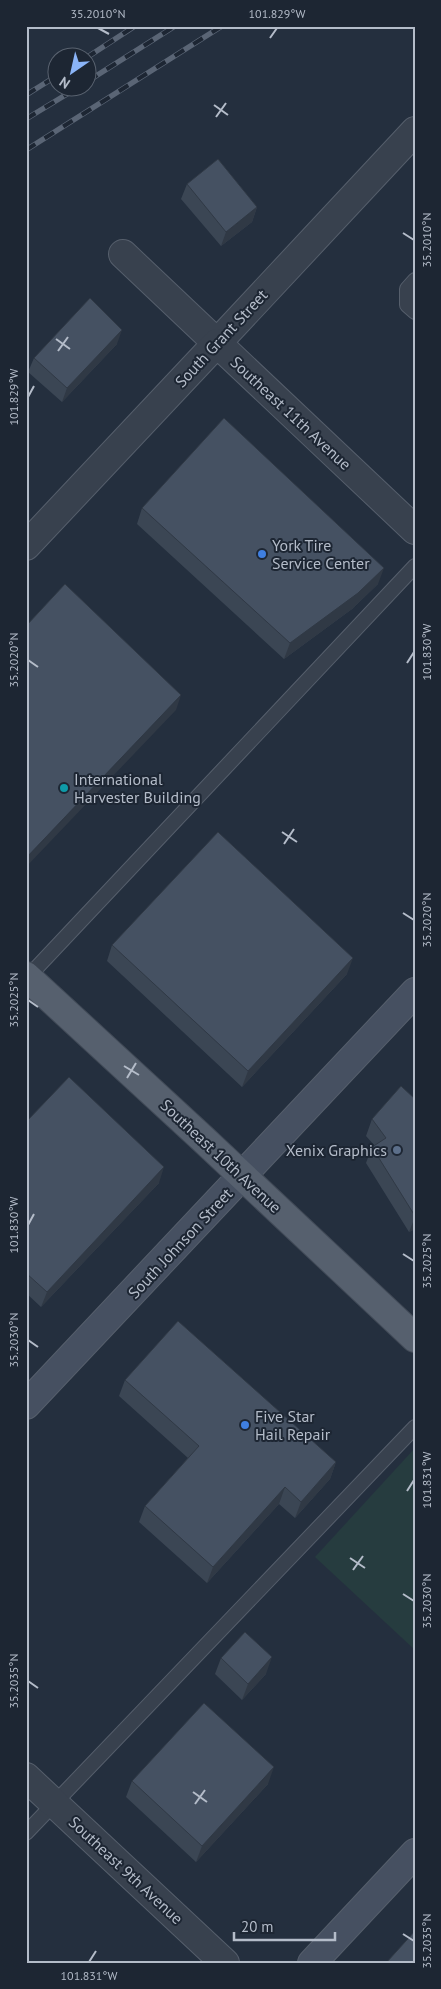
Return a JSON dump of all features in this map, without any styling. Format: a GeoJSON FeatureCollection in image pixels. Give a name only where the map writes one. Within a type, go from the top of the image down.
{"type":"FeatureCollection","features":[{"type":"Feature","properties":{"kind":"main road","name":"Southeast 10th Avenue"},"geometry":{"type":"LineString","coordinates":[[27,977],[243,1175],[415,1338]]}},
{"type":"Feature","properties":{"kind":"main road","name":"South Johnson Street"},"geometry":{"type":"LineString","coordinates":[[26,1405],[415,992]]}},
{"type":"Feature","properties":{"kind":"main road"},"geometry":{"type":"LineString","coordinates":[[312,1963],[415,1853]]}},
{"type":"Feature","properties":{"kind":"street","name":"South Grant Street"},"geometry":{"type":"LineString","coordinates":[[26,546],[415,131]]}},
{"type":"Feature","properties":{"kind":"street","name":"Southeast 11th Avenue"},"geometry":{"type":"LineString","coordinates":[[123,254],[415,530]]}},
{"type":"Feature","properties":{"kind":"street","name":"Southeast 9th Avenue"},"geometry":{"type":"LineString","coordinates":[[26,1777],[226,1963]]}},
{"type":"Feature","properties":{"kind":"lane"},"geometry":{"type":"LineString","coordinates":[[415,280],[407,289],[408,305],[415,312]]}},
{"type":"Feature","properties":{"kind":"lane"},"geometry":{"type":"LineString","coordinates":[[27,977],[415,566]]}},
{"type":"Feature","properties":{"kind":"lane"},"geometry":{"type":"LineString","coordinates":[[26,1833],[415,1427]]}},
{"type":"Feature","properties":{"kind":"green space"},"geometry":{"type":"Polygon","coordinates":[[[415,1448],[415,1650],[315,1557],[415,1448]]]}},
{"type":"Feature","properties":{"kind":"building"},"geometry":{"type":"Polygon","coordinates":[[[218,159],[257,207],[226,232],[187,184],[218,159]]]}},
{"type":"Feature","properties":{"kind":"building"},"geometry":{"type":"Polygon","coordinates":[[[90,298],[122,330],[67,388],[34,358],[90,298]]]}},
{"type":"Feature","properties":{"kind":"building"},"geometry":{"type":"Polygon","coordinates":[[[224,418],[384,568],[358,593],[290,643],[142,508],[224,418]]]}},
{"type":"Feature","properties":{"kind":"building","name":"International Harvester Building"},"geometry":{"type":"Polygon","coordinates":[[[65,584],[181,695],[26,858],[26,626],[65,584]]]}},
{"type":"Feature","properties":{"kind":"building"},"geometry":{"type":"Polygon","coordinates":[[[218,832],[353,958],[248,1071],[112,945],[218,832]]]}},
{"type":"Feature","properties":{"kind":"building"},"geometry":{"type":"Polygon","coordinates":[[[69,1077],[164,1167],[47,1292],[26,1273],[26,1122],[69,1077]]]}},
{"type":"Feature","properties":{"kind":"building"},"geometry":{"type":"Polygon","coordinates":[[[401,1086],[415,1099],[415,1216],[372,1147],[386,1138],[372,1119],[401,1086]]]}},
{"type":"Feature","properties":{"kind":"building"},"geometry":{"type":"Polygon","coordinates":[[[178,1321],[336,1462],[301,1502],[285,1487],[213,1567],[145,1506],[199,1446],[125,1380],[178,1321]]]}},
{"type":"Feature","properties":{"kind":"building"},"geometry":{"type":"Polygon","coordinates":[[[245,1632],[272,1657],[248,1684],[221,1658],[245,1632]]]}},
{"type":"Feature","properties":{"kind":"building"},"geometry":{"type":"Polygon","coordinates":[[[204,1703],[274,1767],[202,1846],[132,1781],[204,1703]]]}},
{"type":"Feature","properties":{"kind":"building"},"geometry":{"type":"Polygon","coordinates":[[[415,1931],[415,1963],[386,1963],[415,1931]]]}},
{"type":"Feature","properties":{"kind":"railway"},"geometry":{"type":"LineString","coordinates":[[98,50],[135,26]]}},
{"type":"Feature","properties":{"kind":"railway"},"geometry":{"type":"LineString","coordinates":[[98,75],[175,26]]}},
{"type":"Feature","properties":{"kind":"railway"},"geometry":{"type":"LineString","coordinates":[[26,150],[222,26]]}},
{"type":"Feature","properties":{"kind":"railway"},"geometry":{"type":"LineString","coordinates":[[26,95],[48,81]]}},
{"type":"Feature","properties":{"kind":"railway"},"geometry":{"type":"LineString","coordinates":[[26,119],[61,98]]}},
{"type":"Feature","properties":{"kind":"place","name":"York Tire Service Center"},"geometry":{"type":"Point","coordinates":[262,554]}},
{"type":"Feature","properties":{"kind":"place","name":"International Harvester Building"},"geometry":{"type":"Point","coordinates":[64,788]}},
{"type":"Feature","properties":{"kind":"place","name":"Xenix Graphics"},"geometry":{"type":"Point","coordinates":[397,1150]}},
{"type":"Feature","properties":{"kind":"place","name":"Five Star Hail Repair"},"geometry":{"type":"Point","coordinates":[245,1425]}}]}
